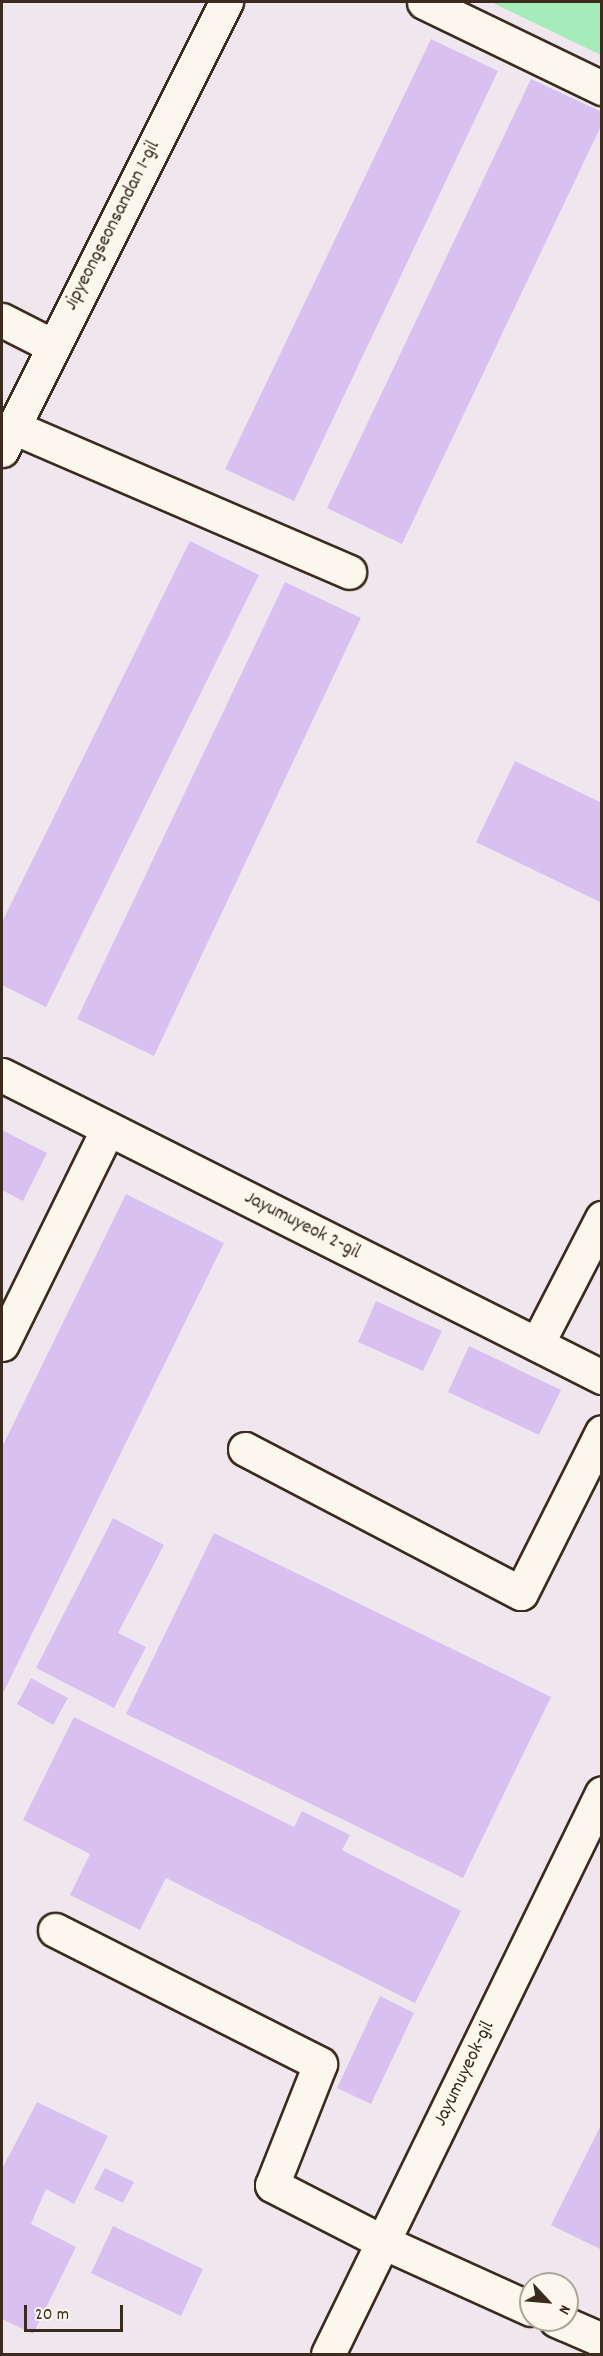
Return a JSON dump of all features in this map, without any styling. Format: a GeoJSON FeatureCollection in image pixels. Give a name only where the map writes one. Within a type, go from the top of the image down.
{"type":"FeatureCollection","features":[{"type":"Feature","properties":{"kind":"street","name":"Jipyeongseonsandan 1-gil"},"geometry":{"type":"LineString","coordinates":[[7,438],[226,2]]}},
{"type":"Feature","properties":{"kind":"street"},"geometry":{"type":"LineString","coordinates":[[424,2],[602,88]]}},
{"type":"Feature","properties":{"kind":"street"},"geometry":{"type":"LineString","coordinates":[[2,320],[53,346]]}},
{"type":"Feature","properties":{"kind":"street"},"geometry":{"type":"LineString","coordinates":[[7,438],[349,572]]}},
{"type":"Feature","properties":{"kind":"street","name":"Jayumuyeok 2-gil"},"geometry":{"type":"LineString","coordinates":[[2,1075],[602,1377]]}},
{"type":"Feature","properties":{"kind":"street"},"geometry":{"type":"LineString","coordinates":[[2,1344],[108,1129]]}},
{"type":"Feature","properties":{"kind":"street"},"geometry":{"type":"LineString","coordinates":[[537,1344],[602,1218]]}},
{"type":"Feature","properties":{"kind":"street"},"geometry":{"type":"LineString","coordinates":[[245,1449],[521,1593],[602,1432]]}},
{"type":"Feature","properties":{"kind":"street","name":"Jayumuyeok-gil"},"geometry":{"type":"LineString","coordinates":[[328,2355],[383,2242],[591,1839],[602,1793]]}},
{"type":"Feature","properties":{"kind":"street"},"geometry":{"type":"LineString","coordinates":[[55,1930],[320,2064],[272,2185],[383,2242],[519,2304]]}},
{"type":"Feature","properties":{"kind":"street"},"geometry":{"type":"LineString","coordinates":[[579,2330],[602,2340]]}},
{"type":"Feature","properties":{"kind":"shaded area"},"geometry":{"type":"Polygon","coordinates":[[[2,2],[601,2],[601,2354],[2,2354],[2,2]]]}},
{"type":"Feature","properties":{"kind":"green space"},"geometry":{"type":"Polygon","coordinates":[[[491,2],[601,2],[601,55],[491,2]]]}},
{"type":"Feature","properties":{"kind":"building"},"geometry":{"type":"Polygon","coordinates":[[[431,39],[498,71],[294,501],[225,469],[431,39]]]}},
{"type":"Feature","properties":{"kind":"building"},"geometry":{"type":"Polygon","coordinates":[[[531,79],[602,112],[602,124],[402,544],[327,508],[531,79]]]}},
{"type":"Feature","properties":{"kind":"building"},"geometry":{"type":"Polygon","coordinates":[[[190,541],[259,575],[46,1007],[2,985],[2,922],[190,541]]]}},
{"type":"Feature","properties":{"kind":"building"},"geometry":{"type":"Polygon","coordinates":[[[285,582],[361,618],[154,1056],[77,1019],[285,582]]]}},
{"type":"Feature","properties":{"kind":"building"},"geometry":{"type":"Polygon","coordinates":[[[515,761],[602,803],[602,903],[476,842],[515,761]]]}},
{"type":"Feature","properties":{"kind":"building"},"geometry":{"type":"Polygon","coordinates":[[[2,1130],[47,1153],[23,1201],[2,1190],[2,1130]]]}},
{"type":"Feature","properties":{"kind":"building"},"geometry":{"type":"Polygon","coordinates":[[[126,1194],[224,1243],[2,1695],[2,1447],[126,1194]]]}},
{"type":"Feature","properties":{"kind":"building"},"geometry":{"type":"Polygon","coordinates":[[[376,1301],[442,1331],[423,1371],[358,1342],[376,1301]]]}},
{"type":"Feature","properties":{"kind":"building"},"geometry":{"type":"Polygon","coordinates":[[[469,1346],[561,1390],[539,1435],[448,1392],[469,1346]]]}},
{"type":"Feature","properties":{"kind":"building"},"geometry":{"type":"Polygon","coordinates":[[[113,1518],[164,1545],[118,1633],[146,1647],[114,1708],[36,1668],[113,1518]]]}},
{"type":"Feature","properties":{"kind":"building"},"geometry":{"type":"Polygon","coordinates":[[[214,1533],[551,1697],[463,1878],[126,1714],[214,1533]]]}},
{"type":"Feature","properties":{"kind":"building"},"geometry":{"type":"Polygon","coordinates":[[[31,1678],[68,1698],[53,1725],[17,1704],[31,1678]]]}},
{"type":"Feature","properties":{"kind":"building"},"geometry":{"type":"Polygon","coordinates":[[[74,1717],[294,1827],[302,1811],[350,1835],[342,1850],[461,1911],[415,2003],[166,1878],[140,1930],[70,1895],[90,1854],[23,1820],[74,1717]]]}},
{"type":"Feature","properties":{"kind":"building"},"geometry":{"type":"Polygon","coordinates":[[[380,1996],[414,2013],[371,2104],[337,2088],[380,1996]]]}},
{"type":"Feature","properties":{"kind":"building"},"geometry":{"type":"Polygon","coordinates":[[[37,2102],[108,2136],[74,2204],[46,2189],[31,2224],[76,2247],[33,2334],[2,2319],[2,2169],[37,2102]]]}},
{"type":"Feature","properties":{"kind":"building"},"geometry":{"type":"Polygon","coordinates":[[[600,2127],[602,2128],[602,2250],[551,2225],[600,2127]]]}},
{"type":"Feature","properties":{"kind":"building"},"geometry":{"type":"Polygon","coordinates":[[[105,2168],[134,2182],[123,2203],[94,2189],[105,2168]]]}},
{"type":"Feature","properties":{"kind":"building"},"geometry":{"type":"Polygon","coordinates":[[[113,2226],[203,2269],[181,2316],[91,2273],[113,2226]]]}}]}
